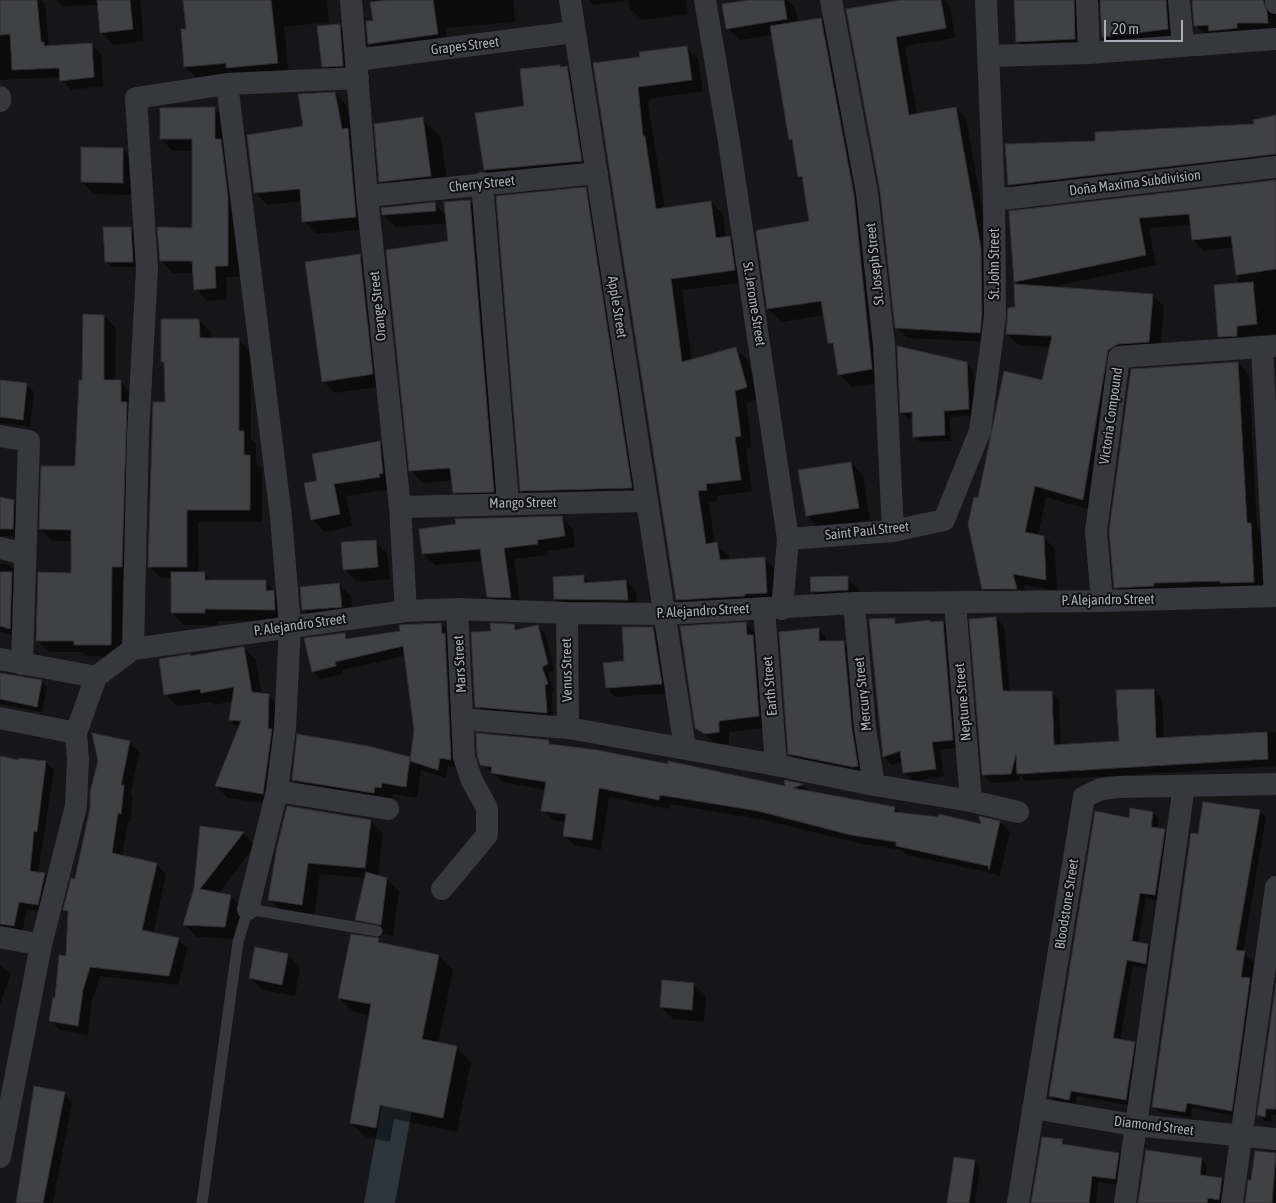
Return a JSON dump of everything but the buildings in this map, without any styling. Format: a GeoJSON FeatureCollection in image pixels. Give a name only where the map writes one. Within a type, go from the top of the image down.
{"type":"FeatureCollection","features":[{"type":"Feature","properties":{"kind":"street","name":"Orange Street"},"geometry":{"type":"LineString","coordinates":[[351,0],[367,196],[400,507],[406,611]]}},
{"type":"Feature","properties":{"kind":"street","name":"Apple Street"},"geometry":{"type":"LineString","coordinates":[[570,0],[666,614],[675,690],[685,748]]}},
{"type":"Feature","properties":{"kind":"street","name":"St. Jerome Street"},"geometry":{"type":"LineString","coordinates":[[704,0],[729,142],[788,539],[773,608]]}},
{"type":"Feature","properties":{"kind":"street","name":"St. Joseph Street"},"geometry":{"type":"LineString","coordinates":[[831,0],[867,194],[884,345],[894,531]]}},
{"type":"Feature","properties":{"kind":"street","name":"St. John Street"},"geometry":{"type":"LineString","coordinates":[[944,520],[980,431],[995,316],[994,200],[986,0]]}},
{"type":"Feature","properties":{"kind":"street"},"geometry":{"type":"LineString","coordinates":[[1087,0],[1089,53]]}},
{"type":"Feature","properties":{"kind":"street"},"geometry":{"type":"LineString","coordinates":[[1179,0],[1183,46]]}},
{"type":"Feature","properties":{"kind":"street","name":"Grapes Street"},"geometry":{"type":"LineString","coordinates":[[133,649],[138,434],[147,269],[136,98],[228,84],[357,69],[574,32]]}},
{"type":"Feature","properties":{"kind":"street"},"geometry":{"type":"LineString","coordinates":[[989,56],[1089,53],[1276,39]]}},
{"type":"Feature","properties":{"kind":"street"},"geometry":{"type":"LineString","coordinates":[[228,84],[281,517],[290,626],[285,728],[277,791],[248,909]]}},
{"type":"Feature","properties":{"kind":"street","name":"Doña Maxima Subdivision"},"geometry":{"type":"LineString","coordinates":[[994,200],[1276,167]]}},
{"type":"Feature","properties":{"kind":"street","name":"Cherry Street"},"geometry":{"type":"LineString","coordinates":[[367,196],[597,172]]}},
{"type":"Feature","properties":{"kind":"street"},"geometry":{"type":"LineString","coordinates":[[482,183],[508,503]]}},
{"type":"Feature","properties":{"kind":"street"},"geometry":{"type":"LineString","coordinates":[[1269,347],[1276,596]]}},
{"type":"Feature","properties":{"kind":"street","name":"Victoria Compound"},"geometry":{"type":"LineString","coordinates":[[1102,601],[1096,531],[1119,357],[1269,347]]}},
{"type":"Feature","properties":{"kind":"street"},"geometry":{"type":"LineString","coordinates":[[0,436],[28,441],[22,664]]}},
{"type":"Feature","properties":{"kind":"street","name":"Mango Street"},"geometry":{"type":"LineString","coordinates":[[400,507],[647,501]]}},
{"type":"Feature","properties":{"kind":"street","name":"Saint Paul Street"},"geometry":{"type":"LineString","coordinates":[[788,539],[894,531],[944,520]]}},
{"type":"Feature","properties":{"kind":"street"},"geometry":{"type":"LineString","coordinates":[[0,548],[25,554]]}},
{"type":"Feature","properties":{"kind":"street","name":"P. Alejandro Street"},"geometry":{"type":"LineString","coordinates":[[133,649],[406,611],[457,609],[666,614],[854,603],[1102,601],[1276,596]]}},
{"type":"Feature","properties":{"kind":"street","name":"Mercury Street"},"geometry":{"type":"LineString","coordinates":[[854,603],[865,728],[874,785]]}},
{"type":"Feature","properties":{"kind":"street","name":"Neptune Street"},"geometry":{"type":"LineString","coordinates":[[955,603],[971,801]]}},
{"type":"Feature","properties":{"kind":"street","name":"Earth Street"},"geometry":{"type":"LineString","coordinates":[[773,608],[776,765]]}},
{"type":"Feature","properties":{"kind":"street","name":"Mars Street"},"geometry":{"type":"LineString","coordinates":[[442,889],[487,835],[487,808],[472,781],[464,758],[457,609]]}},
{"type":"Feature","properties":{"kind":"street","name":"Venus Street"},"geometry":{"type":"LineString","coordinates":[[566,613],[568,728]]}},
{"type":"Feature","properties":{"kind":"street"},"geometry":{"type":"LineString","coordinates":[[0,1157],[9,1055],[76,806],[78,759],[76,733],[96,677],[133,649]]}},
{"type":"Feature","properties":{"kind":"street"},"geometry":{"type":"LineString","coordinates":[[0,659],[96,677]]}},
{"type":"Feature","properties":{"kind":"street"},"geometry":{"type":"LineString","coordinates":[[0,718],[76,733]]}},
{"type":"Feature","properties":{"kind":"street"},"geometry":{"type":"LineString","coordinates":[[462,720],[568,728],[685,748],[874,785],[971,801],[1018,812]]}},
{"type":"Feature","properties":{"kind":"street","name":"Bloodstone Street"},"geometry":{"type":"LineString","coordinates":[[1018,1203],[1084,797],[1101,789],[1119,787],[1276,784]]}},
{"type":"Feature","properties":{"kind":"street"},"geometry":{"type":"LineString","coordinates":[[1125,1203],[1134,1125],[1184,786]]}},
{"type":"Feature","properties":{"kind":"street"},"geometry":{"type":"LineString","coordinates":[[277,791],[388,808]]}},
{"type":"Feature","properties":{"kind":"street"},"geometry":{"type":"LineString","coordinates":[[1232,1203],[1240,1137],[1268,1020],[1276,887]]}},
{"type":"Feature","properties":{"kind":"street"},"geometry":{"type":"LineString","coordinates":[[0,937],[40,945]]}},
{"type":"Feature","properties":{"kind":"street","name":"Diamond Street"},"geometry":{"type":"LineString","coordinates":[[1033,1108],[1134,1125],[1240,1137],[1276,1139]]}},
{"type":"Feature","properties":{"kind":"lane"},"geometry":{"type":"LineString","coordinates":[[202,1203],[238,942],[248,909],[377,931]]}},
{"type":"Feature","properties":{"kind":"shaded area"},"geometry":{"type":"Polygon","coordinates":[[[384,1093],[414,1099],[395,1203],[364,1203],[384,1093]]]}}]}
